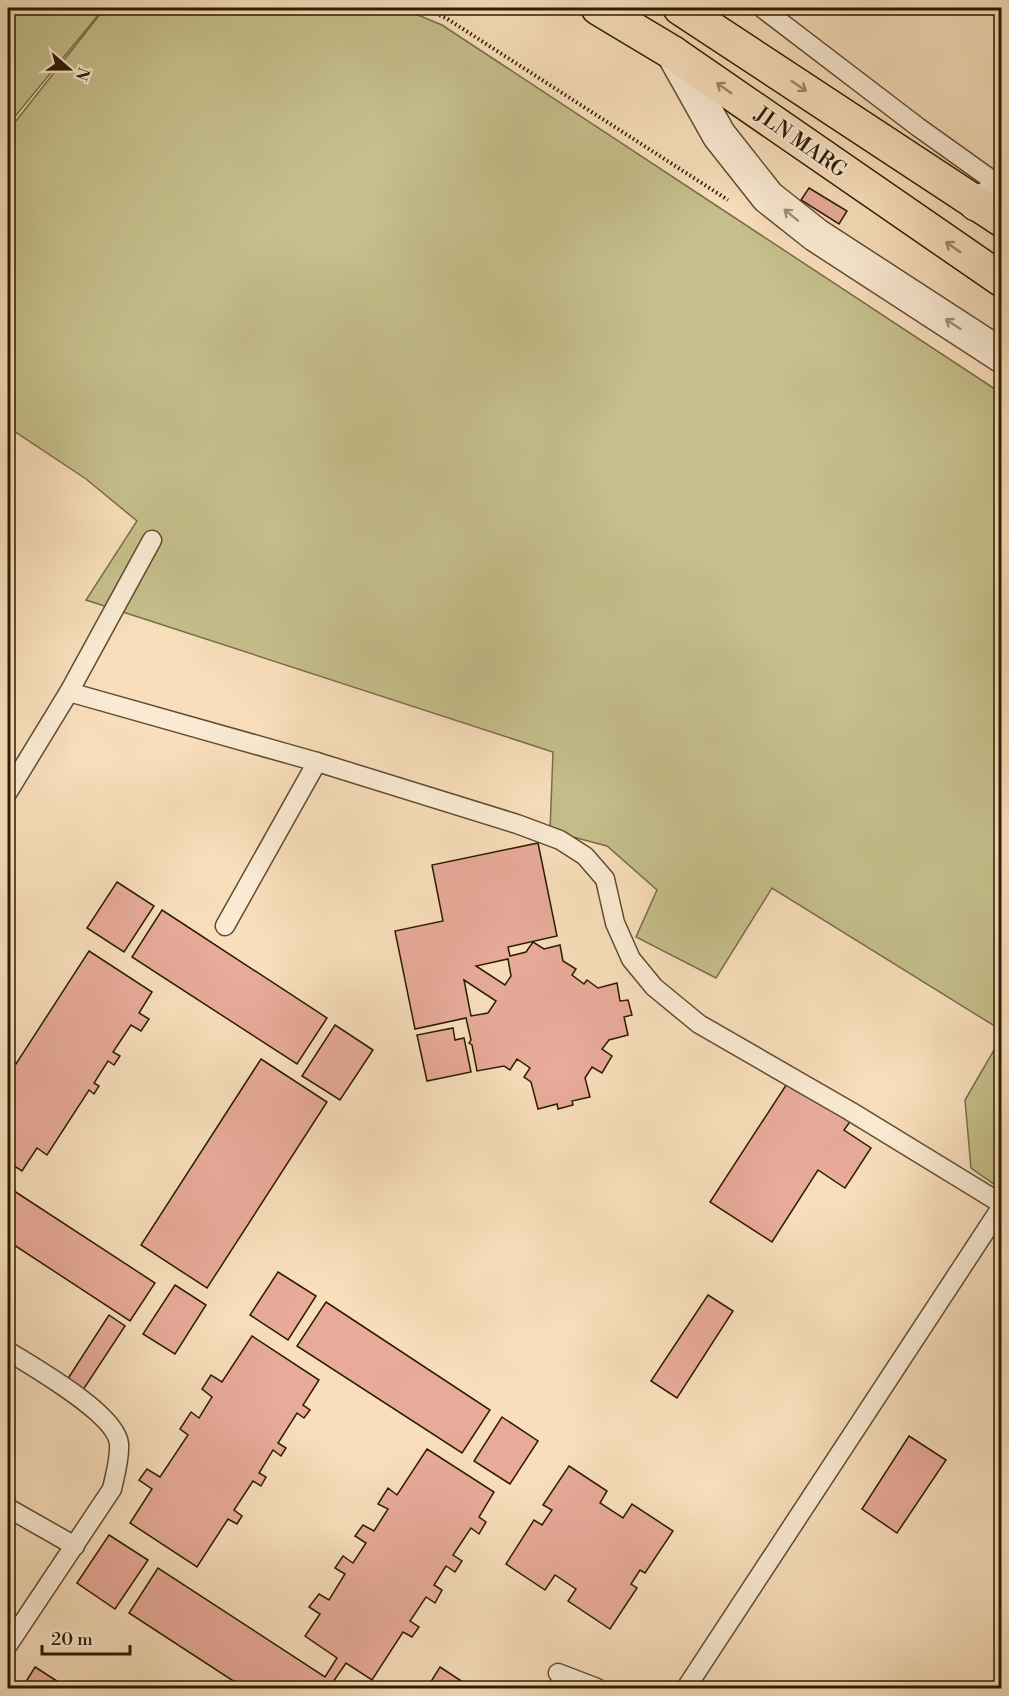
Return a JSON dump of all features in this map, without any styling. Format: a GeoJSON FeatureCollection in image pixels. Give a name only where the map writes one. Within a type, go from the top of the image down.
{"type":"FeatureCollection","features":[{"type":"Feature","properties":{"kind":"main road","name":"JLN MARG"},"geometry":{"type":"LineString","coordinates":[[598,8],[673,53],[1002,280]]}},
{"type":"Feature","properties":{"kind":"main road","name":"JLN MARG"},"geometry":{"type":"LineString","coordinates":[[680,8],[995,201]]}},
{"type":"Feature","properties":{"kind":"street"},"geometry":{"type":"LineString","coordinates":[[673,53],[719,135],[768,197],[816,235],[1002,356]]}},
{"type":"Feature","properties":{"kind":"lane"},"geometry":{"type":"LineString","coordinates":[[762,8],[918,127],[995,201]]}},
{"type":"Feature","properties":{"kind":"lane"},"geometry":{"type":"LineString","coordinates":[[8,792],[69,692],[152,540]]}},
{"type":"Feature","properties":{"kind":"lane"},"geometry":{"type":"LineString","coordinates":[[69,692],[317,762],[517,824],[560,840],[585,856],[605,879],[615,923],[631,959],[654,987],[699,1024],[850,1111],[1002,1205],[686,1689]]}},
{"type":"Feature","properties":{"kind":"lane"},"geometry":{"type":"LineString","coordinates":[[225,926],[317,762]]}},
{"type":"Feature","properties":{"kind":"lane"},"geometry":{"type":"LineString","coordinates":[[8,1351],[90,1405],[109,1423],[119,1442],[118,1466],[112,1489],[9,1640]]}},
{"type":"Feature","properties":{"kind":"lane"},"geometry":{"type":"LineString","coordinates":[[8,1508],[75,1546]]}},
{"type":"Feature","properties":{"kind":"lane"},"geometry":{"type":"LineString","coordinates":[[558,1673],[597,1689]]}},
{"type":"Feature","properties":{"kind":"path"},"geometry":{"type":"LineString","coordinates":[[423,8],[446,18],[732,202]]}},
{"type":"Feature","properties":{"kind":"shaded area"},"geometry":{"type":"Polygon","coordinates":[[[15,8],[104,8],[8,125],[8,15],[15,8]]]}},
{"type":"Feature","properties":{"kind":"shaded area"},"geometry":{"type":"Polygon","coordinates":[[[105,8],[401,8],[442,25],[1001,393],[1001,1030],[772,888],[716,978],[636,937],[657,890],[607,846],[550,831],[553,752],[86,600],[137,521],[86,479],[8,427],[8,131],[105,8]]]}},
{"type":"Feature","properties":{"kind":"shaded area"},"geometry":{"type":"Polygon","coordinates":[[[1001,1038],[1001,1189],[971,1168],[965,1100],[1001,1038]]]}},
{"type":"Feature","properties":{"kind":"building"},"geometry":{"type":"Polygon","coordinates":[[[809,188],[847,211],[839,224],[801,200],[809,188]]]}},
{"type":"Feature","properties":{"kind":"building"},"geometry":{"type":"Polygon","coordinates":[[[538,843],[557,936],[508,947],[510,956],[526,952],[533,942],[544,949],[560,945],[563,961],[576,969],[572,975],[584,984],[587,980],[598,988],[617,983],[620,1001],[628,1000],[632,1015],[624,1017],[628,1035],[609,1040],[602,1049],[612,1056],[602,1073],[592,1067],[585,1078],[590,1097],[572,1101],[573,1105],[558,1109],[557,1104],[538,1109],[531,1082],[524,1077],[530,1068],[517,1059],[510,1070],[504,1066],[477,1071],[472,1045],[469,1043],[471,1040],[466,1018],[415,1029],[395,931],[443,921],[432,865],[538,843]],[[508,959],[476,966],[505,985],[511,976],[508,959]],[[464,980],[471,1016],[488,1013],[496,1001],[464,980]]]}},
{"type":"Feature","properties":{"kind":"building"},"geometry":{"type":"Polygon","coordinates":[[[117,882],[154,906],[124,952],[87,928],[117,882]]]}},
{"type":"Feature","properties":{"kind":"building"},"geometry":{"type":"Polygon","coordinates":[[[162,910],[327,1018],[297,1064],[132,957],[162,910]]]}},
{"type":"Feature","properties":{"kind":"building"},"geometry":{"type":"Polygon","coordinates":[[[89,951],[152,992],[139,1013],[149,1019],[141,1031],[131,1025],[113,1052],[120,1056],[114,1065],[108,1061],[94,1083],[99,1086],[94,1094],[89,1090],[47,1155],[37,1148],[22,1171],[8,1162],[8,1058],[16,1064],[89,951]]]}},
{"type":"Feature","properties":{"kind":"building"},"geometry":{"type":"Polygon","coordinates":[[[335,1025],[373,1050],[340,1100],[302,1076],[335,1025]]]}},
{"type":"Feature","properties":{"kind":"building"},"geometry":{"type":"Polygon","coordinates":[[[453,1028],[455,1040],[464,1038],[471,1072],[427,1081],[417,1035],[453,1028]]]}},
{"type":"Feature","properties":{"kind":"building"},"geometry":{"type":"Polygon","coordinates":[[[261,1059],[327,1102],[207,1288],[141,1245],[261,1059]]]}},
{"type":"Feature","properties":{"kind":"building"},"geometry":{"type":"Polygon","coordinates":[[[790,1079],[852,1119],[844,1130],[871,1148],[845,1188],[818,1170],[772,1242],[710,1202],[790,1079]]]}},
{"type":"Feature","properties":{"kind":"building"},"geometry":{"type":"Polygon","coordinates":[[[8,1187],[155,1283],[130,1321],[8,1241],[8,1187]]]}},
{"type":"Feature","properties":{"kind":"building"},"geometry":{"type":"Polygon","coordinates":[[[278,1272],[316,1296],[288,1340],[250,1315],[278,1272]]]}},
{"type":"Feature","properties":{"kind":"building"},"geometry":{"type":"Polygon","coordinates":[[[175,1285],[206,1305],[175,1354],[143,1334],[175,1285]]]}},
{"type":"Feature","properties":{"kind":"building"},"geometry":{"type":"Polygon","coordinates":[[[708,1295],[733,1311],[677,1398],[651,1381],[708,1295]]]}},
{"type":"Feature","properties":{"kind":"building"},"geometry":{"type":"Polygon","coordinates":[[[326,1302],[490,1410],[462,1453],[297,1346],[326,1302]]]}},
{"type":"Feature","properties":{"kind":"building"},"geometry":{"type":"Polygon","coordinates":[[[109,1315],[125,1326],[83,1390],[67,1380],[109,1315]]]}},
{"type":"Feature","properties":{"kind":"building"},"geometry":{"type":"Polygon","coordinates":[[[252,1336],[319,1380],[303,1405],[310,1410],[304,1418],[297,1413],[278,1443],[286,1448],[281,1456],[273,1450],[259,1473],[266,1477],[261,1486],[253,1481],[234,1510],[242,1516],[237,1524],[228,1519],[197,1567],[130,1523],[152,1489],[139,1480],[147,1469],[160,1477],[188,1435],[180,1429],[191,1412],[199,1418],[212,1397],[202,1389],[211,1375],[222,1382],[252,1336]]]}},
{"type":"Feature","properties":{"kind":"building"},"geometry":{"type":"Polygon","coordinates":[[[502,1417],[538,1441],[510,1484],[474,1461],[502,1417]]]}},
{"type":"Feature","properties":{"kind":"building"},"geometry":{"type":"Polygon","coordinates":[[[909,1436],[946,1460],[897,1533],[862,1509],[909,1436]]]}},
{"type":"Feature","properties":{"kind":"building"},"geometry":{"type":"Polygon","coordinates":[[[427,1449],[494,1492],[479,1517],[486,1522],[479,1534],[471,1528],[453,1555],[462,1561],[455,1572],[446,1566],[434,1585],[442,1590],[435,1603],[426,1597],[410,1621],[419,1627],[412,1637],[403,1632],[372,1680],[346,1663],[333,1682],[342,1688],[244,1688],[129,1613],[158,1568],[325,1677],[337,1658],[305,1636],[320,1614],[309,1607],[319,1594],[329,1600],[345,1574],[335,1568],[343,1556],[353,1563],[366,1543],[355,1536],[363,1525],[374,1531],[388,1509],[378,1504],[388,1488],[397,1495],[427,1449]]]}},
{"type":"Feature","properties":{"kind":"building"},"geometry":{"type":"Polygon","coordinates":[[[569,1466],[607,1491],[600,1503],[623,1518],[632,1504],[673,1531],[645,1573],[640,1570],[631,1584],[637,1588],[610,1629],[568,1601],[576,1589],[555,1575],[545,1590],[506,1564],[534,1520],[542,1525],[552,1510],[543,1505],[569,1466]]]}},
{"type":"Feature","properties":{"kind":"building"},"geometry":{"type":"Polygon","coordinates":[[[109,1535],[148,1560],[115,1609],[77,1583],[109,1535]]]}},
{"type":"Feature","properties":{"kind":"building"},"geometry":{"type":"Polygon","coordinates":[[[35,1667],[68,1688],[22,1688],[35,1667]]]}},
{"type":"Feature","properties":{"kind":"building"},"geometry":{"type":"Polygon","coordinates":[[[440,1667],[472,1688],[427,1688],[440,1667]]]}}]}
